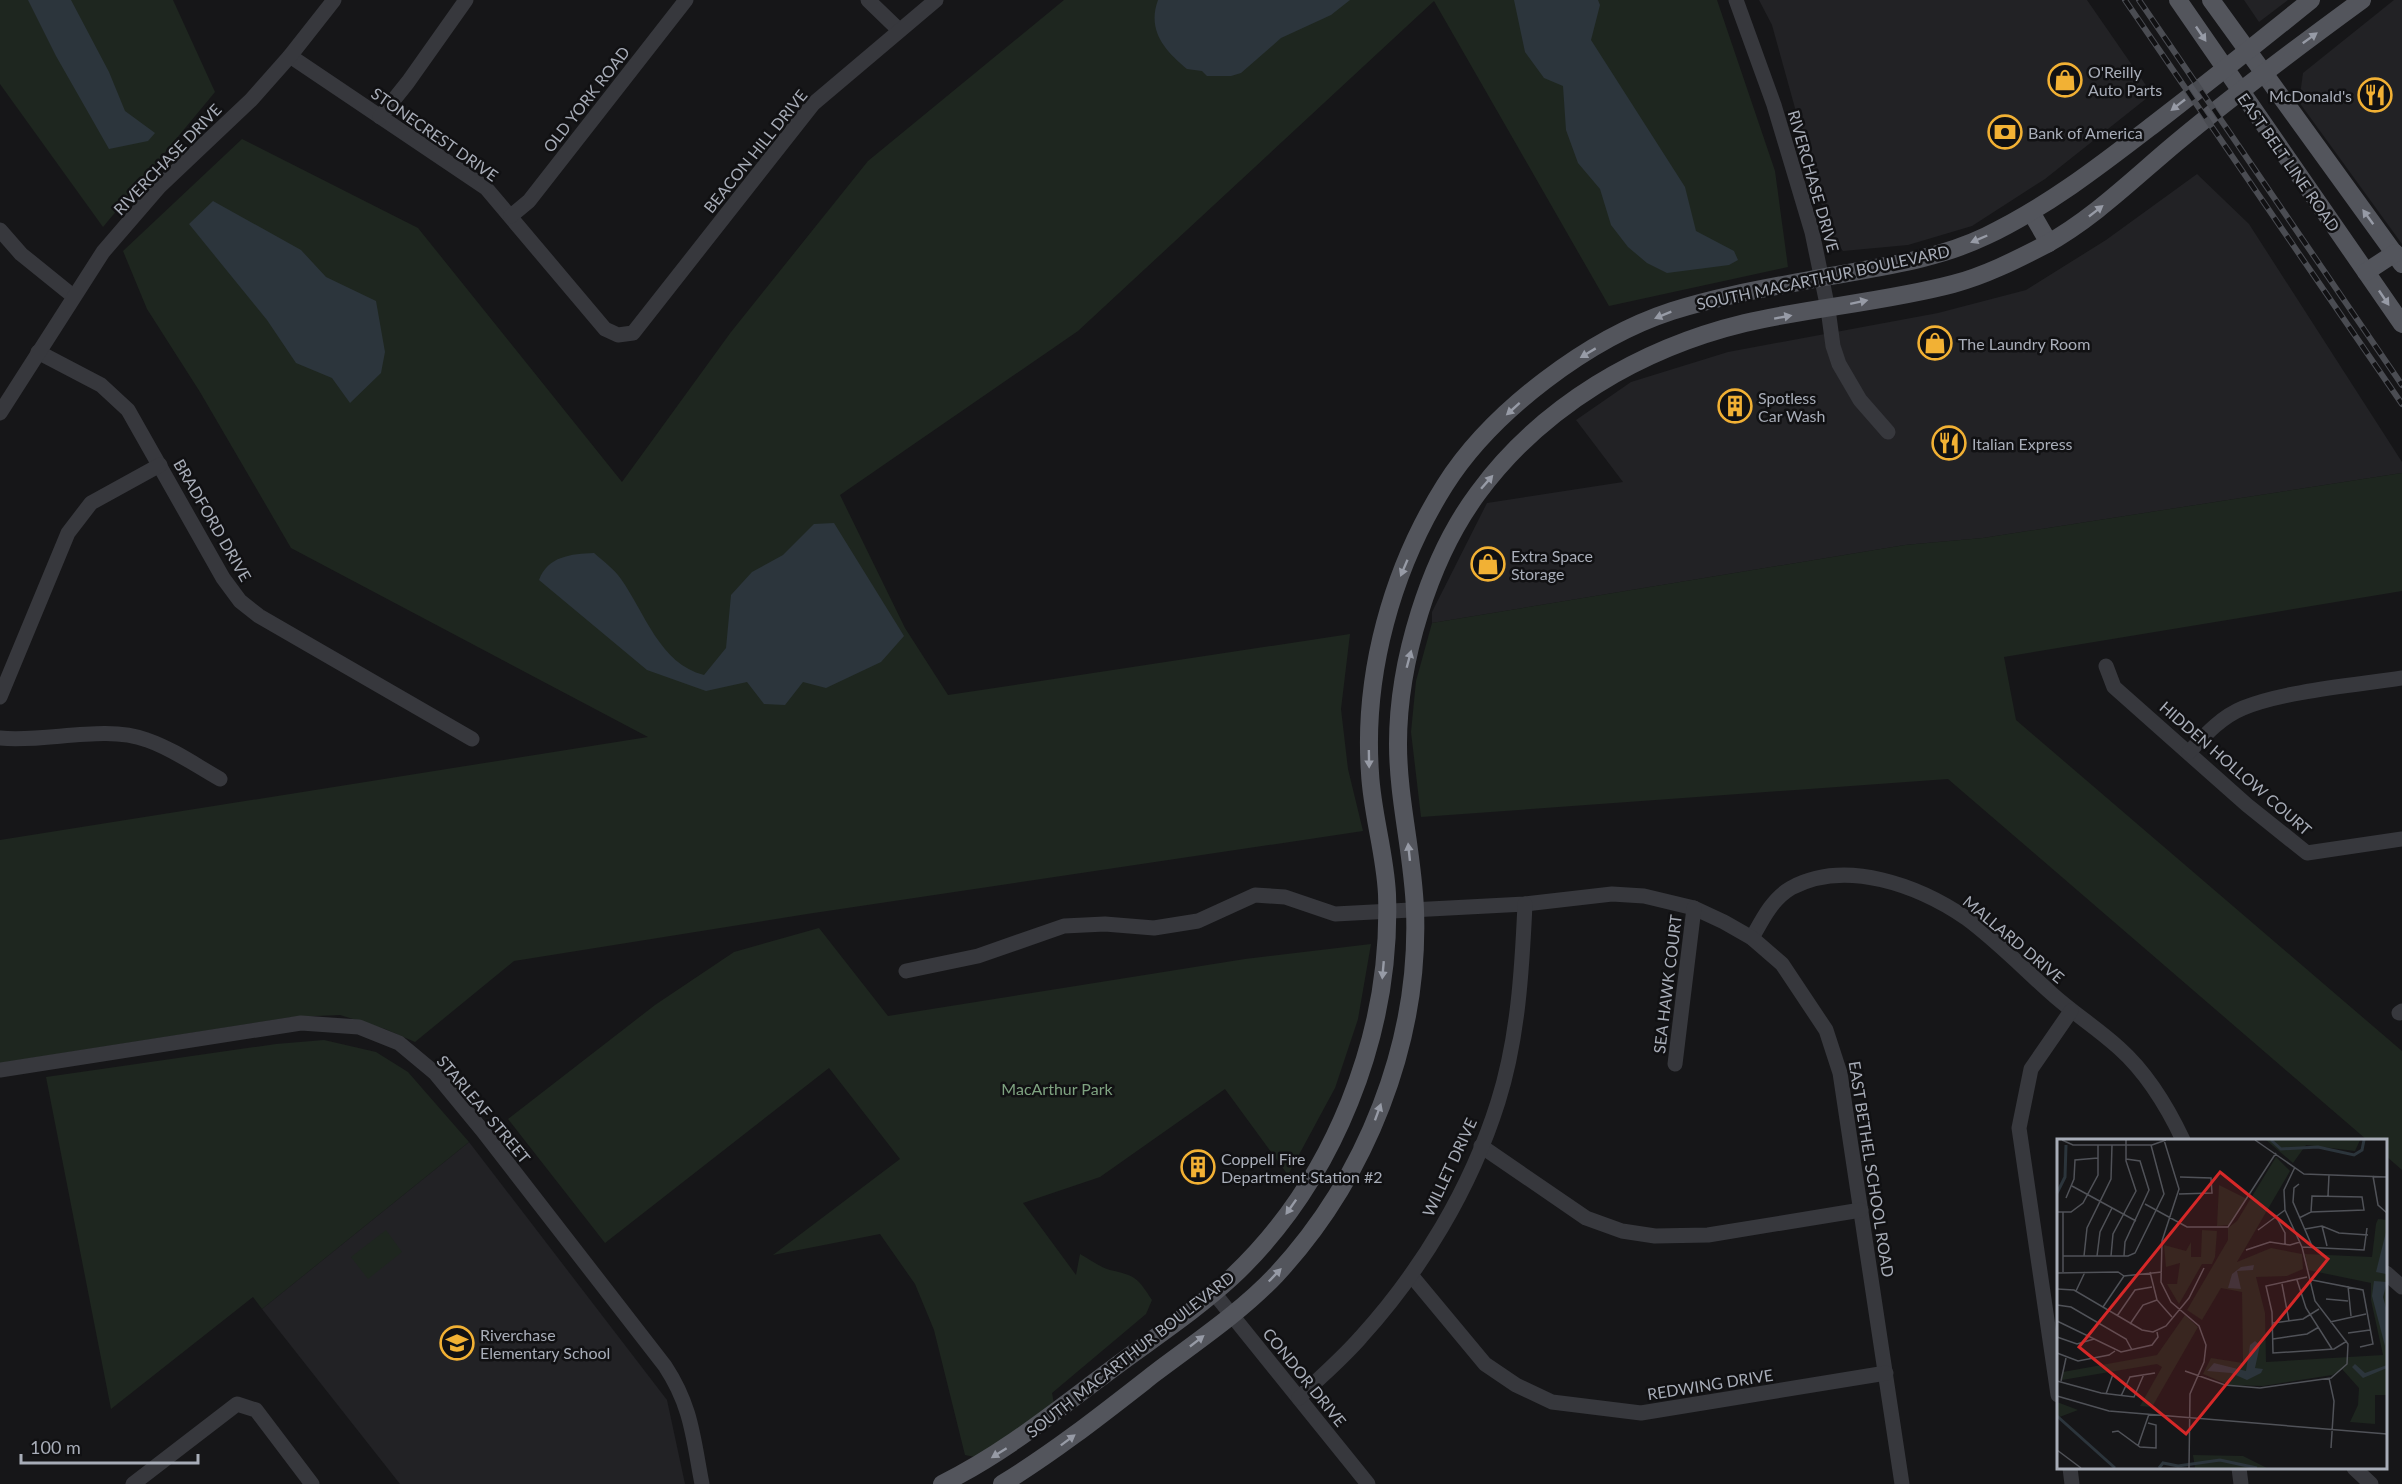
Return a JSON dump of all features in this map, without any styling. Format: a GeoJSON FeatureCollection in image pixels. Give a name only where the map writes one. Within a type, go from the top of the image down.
{"type":"FeatureCollection","features":[{"type":"Feature","properties":{"kind":"main road","name":"EAST BELT LINE ROAD"},"geometry":{"type":"LineString","coordinates":[[2178,0],[2239,92],[2402,324]]}},
{"type":"Feature","properties":{"kind":"main road","name":"EAST BELT LINE ROAD"},"geometry":{"type":"LineString","coordinates":[[2211,0],[2398,259]]}},
{"type":"Feature","properties":{"kind":"main road","name":"SOUTH MACARTHUR BOULEVARD"},"geometry":{"type":"LineString","coordinates":[[942,1484],[1002,1452],[1214,1293],[1252,1256],[1280,1221],[1304,1188],[1338,1128],[1357,1081],[1381,999],[1387,911],[1382,850],[1370,777],[1369,730],[1372,686],[1394,594],[1446,483],[1490,430],[1558,372],[1605,342],[1665,313],[1717,298],[1947,252],[1983,237],[2031,212],[2113,156],[2311,0]]}},
{"type":"Feature","properties":{"kind":"main road","name":"SOUTH MACARTHUR BOULEVARD"},"geometry":{"type":"LineString","coordinates":[[1002,1484],[1060,1445],[1232,1315],[1273,1278],[1310,1235],[1343,1189],[1367,1140],[1391,1076],[1409,1011],[1415,960],[1415,910],[1398,747],[1404,677],[1426,595],[1460,521],[1479,491],[1527,437],[1578,397],[1631,365],[1688,340],[1747,323],[1950,285],[2003,265],[2049,243],[2096,212],[2239,92],[2362,0]]}},
{"type":"Feature","properties":{"kind":"main road"},"geometry":{"type":"LineString","coordinates":[[2031,212],[2049,243]]}},
{"type":"Feature","properties":{"kind":"main road"},"geometry":{"type":"LineString","coordinates":[[2366,272],[2398,259]]}},
{"type":"Feature","properties":{"kind":"main road"},"geometry":{"type":"LineString","coordinates":[[1558,372],[1578,397]]}},
{"type":"Feature","properties":{"kind":"street","name":"RIVERCHASE DRIVE"},"geometry":{"type":"LineString","coordinates":[[0,413],[103,252],[159,187],[250,100],[290,56],[334,0]]}},
{"type":"Feature","properties":{"kind":"street"},"geometry":{"type":"LineString","coordinates":[[380,117],[466,0]]}},
{"type":"Feature","properties":{"kind":"street","name":"OLD YORK ROAD"},"geometry":{"type":"LineString","coordinates":[[511,216],[529,201],[686,0]]}},
{"type":"Feature","properties":{"kind":"street"},"geometry":{"type":"LineString","coordinates":[[868,0],[899,30]]}},
{"type":"Feature","properties":{"kind":"street","name":"BEACON HILL DRIVE"},"geometry":{"type":"LineString","coordinates":[[618,335],[633,333],[813,104],[936,0]]}},
{"type":"Feature","properties":{"kind":"street","name":"RIVERCHASE DRIVE"},"geometry":{"type":"LineString","coordinates":[[1736,0],[1774,105],[1812,232],[1833,346],[1839,364],[1860,399],[1888,432]]}},
{"type":"Feature","properties":{"kind":"street","name":"STONECREST DRIVE"},"geometry":{"type":"LineString","coordinates":[[290,56],[486,188],[605,328],[618,335]]}},
{"type":"Feature","properties":{"kind":"street"},"geometry":{"type":"LineString","coordinates":[[0,230],[29,262],[73,296]]}},
{"type":"Feature","properties":{"kind":"street","name":"BRADFORD DRIVE"},"geometry":{"type":"LineString","coordinates":[[38,352],[81,372],[115,396],[128,410],[223,578],[240,601],[259,616],[472,739]]}},
{"type":"Feature","properties":{"kind":"street"},"geometry":{"type":"LineString","coordinates":[[0,697],[68,533],[91,503],[160,465]]}},
{"type":"Feature","properties":{"kind":"street","name":"HIDDEN HOLLOW COURT"},"geometry":{"type":"LineString","coordinates":[[2106,666],[2114,687],[2247,805],[2307,853],[2402,839]]}},
{"type":"Feature","properties":{"kind":"street"},"geometry":{"type":"LineString","coordinates":[[2189,752],[2212,727],[2242,708],[2279,698],[2402,678]]}},
{"type":"Feature","properties":{"kind":"street"},"geometry":{"type":"LineString","coordinates":[[0,738],[87,735],[146,739],[220,779]]}},
{"type":"Feature","properties":{"kind":"street","name":"MALLARD DRIVE"},"geometry":{"type":"LineString","coordinates":[[1752,938],[1768,908],[1790,888],[1823,876],[1857,877],[1898,883],[1935,899],[1967,919],[2071,1011],[2118,1047],[2143,1073],[2160,1097],[2182,1139]]}},
{"type":"Feature","properties":{"kind":"street","name":"EAST BETHEL SCHOOL ROAD"},"geometry":{"type":"LineString","coordinates":[[906,971],[978,956],[1064,926],[1105,924],[1155,928],[1198,921],[1255,896],[1285,897],[1335,914],[1525,904],[1612,894],[1644,896],[1694,908],[1752,938],[1782,964],[1826,1030],[1840,1073],[1902,1484]]}},
{"type":"Feature","properties":{"kind":"street","name":"WILLET DRIVE"},"geometry":{"type":"LineString","coordinates":[[1299,1398],[1361,1338],[1411,1275],[1446,1219],[1481,1146],[1498,1101],[1513,1031],[1522,974],[1525,904]]}},
{"type":"Feature","properties":{"kind":"street","name":"SEA HAWK COURT"},"geometry":{"type":"LineString","coordinates":[[1675,1064],[1694,908]]}},
{"type":"Feature","properties":{"kind":"street"},"geometry":{"type":"LineString","coordinates":[[2057,1388],[2019,1128],[2031,1069],[2048,1041],[2071,1011]]}},
{"type":"Feature","properties":{"kind":"street","name":"STARLEAF STREET"},"geometry":{"type":"LineString","coordinates":[[0,1070],[301,1023],[359,1027],[399,1043],[435,1073],[482,1130],[665,1366],[679,1387],[689,1412],[702,1484]]}},
{"type":"Feature","properties":{"kind":"street"},"geometry":{"type":"LineString","coordinates":[[1481,1146],[1586,1218],[1622,1232],[1655,1236],[1708,1235],[1861,1210]]}},
{"type":"Feature","properties":{"kind":"street","name":"REDWING DRIVE"},"geometry":{"type":"LineString","coordinates":[[1411,1275],[1485,1364],[1516,1384],[1552,1402],[1641,1413],[1886,1373]]}},
{"type":"Feature","properties":{"kind":"street"},"geometry":{"type":"LineString","coordinates":[[2387,1275],[2402,1287]]}},
{"type":"Feature","properties":{"kind":"street","name":"CONDOR DRIVE"},"geometry":{"type":"LineString","coordinates":[[1214,1293],[1368,1484]]}},
{"type":"Feature","properties":{"kind":"street"},"geometry":{"type":"LineString","coordinates":[[133,1484],[237,1404],[256,1410],[312,1484]]}},
{"type":"Feature","properties":{"kind":"street"},"geometry":{"type":"LineString","coordinates":[[2070,1469],[2072,1484]]}},
{"type":"Feature","properties":{"kind":"street"},"geometry":{"type":"LineString","coordinates":[[2239,1469],[2241,1484]]}},
{"type":"Feature","properties":{"kind":"street"},"geometry":{"type":"LineString","coordinates":[[2356,1469],[2372,1484]]}},
{"type":"Feature","properties":{"kind":"shaded area"},"geometry":{"type":"Polygon","coordinates":[[[28,0],[71,0],[109,72],[125,111],[155,133],[148,141],[109,149],[56,56],[28,0]]]}},
{"type":"Feature","properties":{"kind":"shaded area"},"geometry":{"type":"Polygon","coordinates":[[[1158,0],[1350,0],[1331,15],[1281,38],[1241,73],[1231,76],[1207,76],[1202,71],[1187,69],[1165,47],[1156,30],[1155,11],[1158,0]]]}},
{"type":"Feature","properties":{"kind":"shaded area"},"geometry":{"type":"Polygon","coordinates":[[[1514,0],[1598,0],[1600,5],[1591,40],[1685,187],[1696,231],[1734,251],[1738,260],[1729,265],[1667,273],[1647,263],[1628,247],[1611,225],[1600,189],[1578,163],[1566,130],[1563,86],[1544,78],[1525,52],[1514,0]]]}},
{"type":"Feature","properties":{"kind":"shaded area"},"geometry":{"type":"Polygon","coordinates":[[[1759,0],[2087,0],[2152,94],[2045,179],[1972,226],[1908,245],[1843,251],[1831,238],[1772,25],[1759,0]]]}},
{"type":"Feature","properties":{"kind":"shaded area"},"geometry":{"type":"Polygon","coordinates":[[[2244,0],[2288,0],[2259,22],[2244,0]]]}},
{"type":"Feature","properties":{"kind":"shaded area"},"geometry":{"type":"Polygon","coordinates":[[[2394,0],[2402,0],[2402,244],[2299,102],[2303,73],[2394,0]]]}},
{"type":"Feature","properties":{"kind":"shaded area"},"geometry":{"type":"Polygon","coordinates":[[[2197,174],[2249,224],[2402,462],[2402,473],[1983,538],[1905,545],[1432,623],[1432,612],[1487,503],[1623,482],[1576,420],[1631,382],[1728,352],[1938,313],[2026,290],[2106,240],[2197,174]]]}},
{"type":"Feature","properties":{"kind":"shaded area"},"geometry":{"type":"Polygon","coordinates":[[[213,201],[301,250],[326,277],[376,301],[385,352],[381,373],[350,403],[332,378],[296,363],[267,320],[189,224],[213,201]]]}},
{"type":"Feature","properties":{"kind":"shaded area"},"geometry":{"type":"Polygon","coordinates":[[[834,523],[904,636],[881,662],[826,688],[803,682],[785,705],[764,704],[747,682],[706,691],[647,670],[539,580],[543,572],[554,561],[577,554],[594,553],[621,579],[665,649],[689,669],[704,675],[726,648],[731,595],[752,572],[783,555],[814,524],[834,523]]]}},
{"type":"Feature","properties":{"kind":"shaded area","name":"Riverchase Elementary School"},"geometry":{"type":"Polygon","coordinates":[[[469,1142],[667,1400],[685,1484],[400,1484],[262,1309],[469,1142]]]}},
{"type":"Feature","properties":{"kind":"green space"},"geometry":{"type":"Polygon","coordinates":[[[0,0],[173,0],[215,92],[103,227],[0,84],[0,0]]]}},
{"type":"Feature","properties":{"kind":"green space"},"geometry":{"type":"Polygon","coordinates":[[[1064,0],[1717,0],[1775,171],[1788,267],[1609,306],[1434,1],[1078,331],[840,495],[905,628],[948,695],[1350,634],[1341,709],[1348,769],[1363,831],[807,914],[514,961],[415,1042],[385,1029],[340,1015],[292,1017],[0,1063],[0,840],[648,737],[291,548],[200,392],[147,309],[123,251],[242,139],[418,228],[622,482],[731,332],[868,161],[1064,0]]]}},
{"type":"Feature","properties":{"kind":"green space"},"geometry":{"type":"Polygon","coordinates":[[[2402,473],[2402,591],[2004,657],[2016,720],[2402,1051],[2402,1170],[2387,1157],[2387,1139],[2366,1139],[1948,779],[1421,817],[1411,732],[1416,681],[1432,623],[1905,545],[1983,538],[2402,473]]]}},
{"type":"Feature","properties":{"kind":"green space","name":"MacArthur Park"},"geometry":{"type":"Polygon","coordinates":[[[819,928],[888,1016],[1245,959],[1371,944],[1358,1019],[1335,1088],[1288,1175],[1225,1089],[1100,1177],[1023,1203],[1076,1275],[1080,1254],[1102,1267],[1135,1279],[1143,1286],[1152,1300],[1146,1314],[1052,1393],[1054,1404],[980,1458],[965,1455],[934,1330],[915,1284],[880,1234],[773,1255],[900,1159],[829,1068],[605,1243],[508,1119],[655,1005],[734,952],[819,928]]]}},
{"type":"Feature","properties":{"kind":"green space"},"geometry":{"type":"Polygon","coordinates":[[[324,1040],[376,1052],[408,1072],[469,1142],[262,1309],[253,1297],[111,1409],[46,1077],[276,1044],[324,1040]]]}},
{"type":"Feature","properties":{"kind":"green space"},"geometry":{"type":"Polygon","coordinates":[[[386,1230],[402,1252],[368,1279],[351,1257],[386,1230]]]}},
{"type":"Feature","properties":{"kind":"railway"},"geometry":{"type":"LineString","coordinates":[[2125,0],[2402,404]]}},
{"type":"Feature","properties":{"kind":"railway"},"geometry":{"type":"LineString","coordinates":[[2139,0],[2402,385]]}},
{"type":"Feature","properties":{"kind":"place","name":"O'Reilly Auto Parts"},"geometry":{"type":"Point","coordinates":[2065,80]}},
{"type":"Feature","properties":{"kind":"place","name":"McDonald's"},"geometry":{"type":"Point","coordinates":[2375,95]}},
{"type":"Feature","properties":{"kind":"place","name":"Bank of America"},"geometry":{"type":"Point","coordinates":[2005,132]}},
{"type":"Feature","properties":{"kind":"place","name":"The Laundry Room"},"geometry":{"type":"Point","coordinates":[1935,343]}},
{"type":"Feature","properties":{"kind":"place","name":"Spotless Car Wash"},"geometry":{"type":"Point","coordinates":[1735,406]}},
{"type":"Feature","properties":{"kind":"place","name":"Italian Express"},"geometry":{"type":"Point","coordinates":[1949,443]}},
{"type":"Feature","properties":{"kind":"place","name":"Extra Space Storage"},"geometry":{"type":"Point","coordinates":[1488,564]}},
{"type":"Feature","properties":{"kind":"place","name":"Coppell Fire Department Station #2"},"geometry":{"type":"Point","coordinates":[1198,1167]}},
{"type":"Feature","properties":{"kind":"place","name":"Riverchase Elementary School"},"geometry":{"type":"Point","coordinates":[457,1343]}}]}
